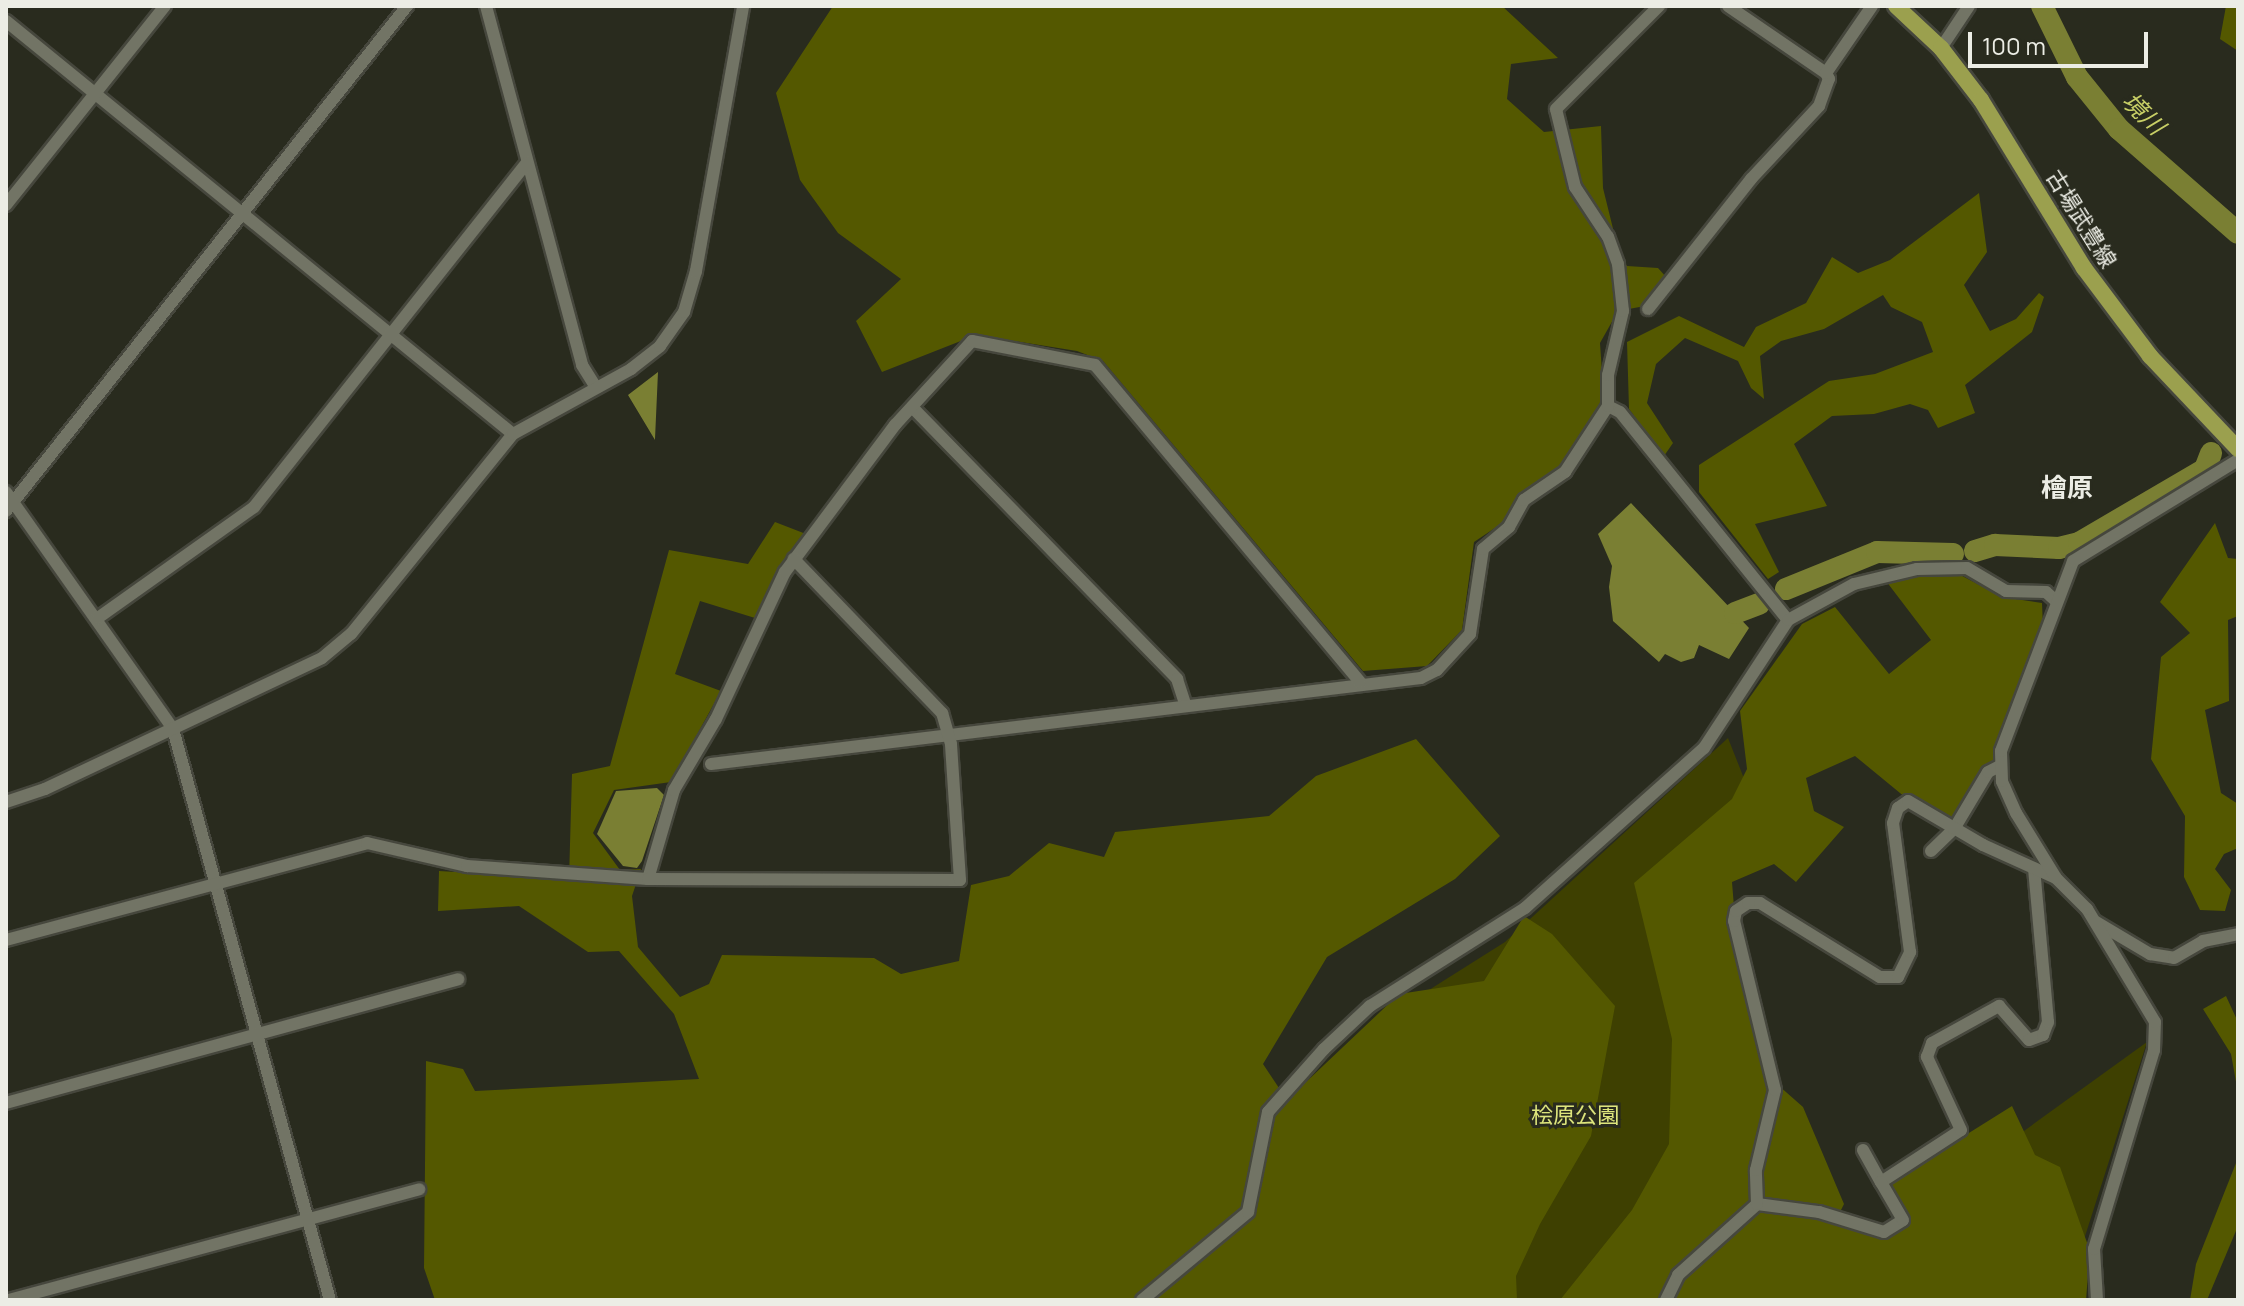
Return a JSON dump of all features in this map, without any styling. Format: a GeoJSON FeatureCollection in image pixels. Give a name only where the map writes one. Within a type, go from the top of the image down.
{"type":"FeatureCollection","features":[{"type":"Feature","properties":{"kind":"main road","name":"古場武豊線"},"geometry":{"type":"LineString","coordinates":[[1896,6],[1941,48],[1981,100],[2084,268],[2150,356],[2238,449]]}},
{"type":"Feature","properties":{"kind":"street"},"geometry":{"type":"LineString","coordinates":[[6,205],[165,6]]}},
{"type":"Feature","properties":{"kind":"street"},"geometry":{"type":"LineString","coordinates":[[330,1300],[219,884],[173,729],[98,618],[8,502],[407,6]]}},
{"type":"Feature","properties":{"kind":"street"},"geometry":{"type":"LineString","coordinates":[[486,6],[582,365],[595,386]]}},
{"type":"Feature","properties":{"kind":"street"},"geometry":{"type":"LineString","coordinates":[[6,802],[173,729],[319,659],[351,634],[513,434],[595,386],[631,369],[660,346],[684,312],[696,271],[743,6]]}},
{"type":"Feature","properties":{"kind":"street"},"geometry":{"type":"LineString","coordinates":[[711,764],[1360,682],[1421,678],[1467,642],[1483,549],[1509,527],[1524,500],[1565,472],[1608,406],[1608,375],[1623,311],[1618,264],[1608,237],[1575,187],[1556,109],[1659,6]]}},
{"type":"Feature","properties":{"kind":"street"},"geometry":{"type":"LineString","coordinates":[[1648,309],[1751,179],[1819,106],[1829,79],[1826,73],[1728,6]]}},
{"type":"Feature","properties":{"kind":"street"},"geometry":{"type":"LineString","coordinates":[[1826,73],[1872,6]]}},
{"type":"Feature","properties":{"kind":"street"},"geometry":{"type":"LineString","coordinates":[[1941,48],[1969,6]]}},
{"type":"Feature","properties":{"kind":"street"},"geometry":{"type":"LineString","coordinates":[[6,21],[244,211],[513,434]]}},
{"type":"Feature","properties":{"kind":"street"},"geometry":{"type":"LineString","coordinates":[[98,618],[254,507],[527,163]]}},
{"type":"Feature","properties":{"kind":"street"},"geometry":{"type":"LineString","coordinates":[[648,879],[674,790],[716,719],[794,559],[912,407],[972,341],[1095,365],[1360,682]]}},
{"type":"Feature","properties":{"kind":"street"},"geometry":{"type":"LineString","coordinates":[[1608,406],[1620,412],[1788,620]]}},
{"type":"Feature","properties":{"kind":"street"},"geometry":{"type":"LineString","coordinates":[[912,407],[1177,679],[1185,704]]}},
{"type":"Feature","properties":{"kind":"street"},"geometry":{"type":"LineString","coordinates":[[2097,1300],[2094,1249],[2154,1050],[2155,1022],[2094,920],[2056,878],[2007,796],[2000,766],[2055,600],[2073,561],[2238,460]]}},
{"type":"Feature","properties":{"kind":"street"},"geometry":{"type":"LineString","coordinates":[[6,940],[367,843],[467,866],[648,879],[960,880],[948,734],[942,713],[794,559]]}},
{"type":"Feature","properties":{"kind":"street"},"geometry":{"type":"LineString","coordinates":[[1142,1300],[1248,1212],[1268,1112],[1324,1049],[1370,1006],[1525,908],[1704,748],[1788,620],[1854,584],[1917,569],[1967,568],[2006,591],[2046,592],[2055,600]]}},
{"type":"Feature","properties":{"kind":"street"},"geometry":{"type":"LineString","coordinates":[[1931,851],[1954,829],[1982,781],[2000,766]]}},
{"type":"Feature","properties":{"kind":"street"},"geometry":{"type":"LineString","coordinates":[[1757,1204],[1756,1170],[1775,1090],[1734,921],[1736,911],[1748,903],[1760,903],[1880,977],[1898,977],[1910,952],[1894,815],[1908,801],[1954,829],[2056,878]]}},
{"type":"Feature","properties":{"kind":"street"},"geometry":{"type":"LineString","coordinates":[[1881,1182],[1961,1130],[1927,1057],[1932,1043],[1999,1006],[2029,1040],[2037,1041],[2047,1029],[2031,836]]}},
{"type":"Feature","properties":{"kind":"street"},"geometry":{"type":"LineString","coordinates":[[2094,920],[2150,954],[2174,958],[2203,941],[2238,934]]}},
{"type":"Feature","properties":{"kind":"street"},"geometry":{"type":"LineString","coordinates":[[6,1103],[458,979]]}},
{"type":"Feature","properties":{"kind":"street"},"geometry":{"type":"LineString","coordinates":[[1666,1300],[1678,1275],[1757,1204],[1819,1212],[1884,1232],[1903,1220],[1863,1150]]}},
{"type":"Feature","properties":{"kind":"street"},"geometry":{"type":"LineString","coordinates":[[9,1300],[419,1189]]}},
{"type":"Feature","properties":{"kind":"green space"},"geometry":{"type":"Polygon","coordinates":[[[833,6],[1502,6],[1558,58],[1511,64],[1507,99],[1544,132],[1601,126],[1603,188],[1620,257],[1627,266],[1658,268],[1667,278],[1645,306],[1618,311],[1600,343],[1604,402],[1563,469],[1520,493],[1504,522],[1474,542],[1462,630],[1427,666],[1363,671],[1103,361],[1077,351],[976,335],[882,372],[856,321],[901,279],[838,233],[800,180],[776,93],[833,6]]]}},
{"type":"Feature","properties":{"kind":"green space"},"geometry":{"type":"Polygon","coordinates":[[[2226,6],[2238,6],[2238,51],[2220,39],[2226,6]]]}},
{"type":"Feature","properties":{"kind":"green space"},"geometry":{"type":"Polygon","coordinates":[[[1979,193],[1987,252],[1964,285],[1990,331],[2016,319],[2039,293],[2044,297],[2032,332],[1965,385],[1975,413],[1938,428],[1928,410],[1910,404],[1874,414],[1832,416],[1794,444],[1827,506],[1755,524],[1779,572],[1768,579],[1699,492],[1699,465],[1829,381],[1875,374],[1933,352],[1922,322],[1891,307],[1883,295],[1824,329],[1781,341],[1760,356],[1764,399],[1751,388],[1738,361],[1685,338],[1656,364],[1647,403],[1673,443],[1664,456],[1629,409],[1627,342],[1679,316],[1744,347],[1756,327],[1806,303],[1832,257],[1858,273],[1890,260],[1979,193]]]}},
{"type":"Feature","properties":{"kind":"green space"},"geometry":{"type":"Polygon","coordinates":[[[775,522],[806,534],[755,618],[700,601],[675,674],[721,691],[671,782],[614,790],[593,833],[620,870],[641,869],[632,896],[638,947],[680,997],[709,984],[722,955],[874,958],[901,974],[959,961],[971,885],[1009,876],[1049,843],[1104,857],[1115,832],[1269,816],[1316,776],[1416,739],[1500,836],[1455,879],[1327,957],[1263,1064],[1287,1100],[1399,994],[1484,981],[1524,916],[1552,934],[1615,1006],[1591,1136],[1540,1224],[1516,1276],[1517,1300],[435,1300],[424,1268],[426,1061],[463,1069],[475,1091],[699,1079],[674,1014],[619,951],[588,952],[519,906],[438,911],[439,871],[569,879],[572,774],[610,766],[669,550],[748,564],[775,522]]]}},
{"type":"Feature","properties":{"kind":"green space"},"geometry":{"type":"Polygon","coordinates":[[[2215,523],[2228,558],[2238,559],[2238,616],[2228,620],[2229,701],[2205,710],[2221,793],[2238,804],[2238,848],[2224,854],[2215,869],[2231,890],[2225,911],[2200,910],[2184,877],[2185,816],[2151,759],[2161,657],[2190,633],[2160,602],[2215,523]]]}},
{"type":"Feature","properties":{"kind":"green space"},"geometry":{"type":"Polygon","coordinates":[[[1951,570],[2002,597],[2042,603],[2043,627],[1997,767],[1945,830],[1855,756],[1806,778],[1814,811],[1844,827],[1796,882],[1774,864],[1732,882],[1737,944],[1770,1078],[1803,1107],[1844,1204],[1835,1222],[1884,1237],[1907,1221],[1889,1183],[2012,1106],[2035,1155],[2060,1167],[2090,1251],[2086,1300],[1560,1300],[1632,1210],[1669,1144],[1672,1039],[1634,883],[1732,799],[1747,769],[1740,711],[1802,624],[1835,607],[1889,674],[1931,640],[1886,581],[1951,570]]]}},
{"type":"Feature","properties":{"kind":"green space","name":"桧原公園"},"geometry":{"type":"Polygon","coordinates":[[[1728,738],[1747,786],[1686,870],[1806,1211],[1884,1232],[2147,1042],[2080,1252],[2083,1300],[1180,1300],[1375,1024],[1505,942],[1728,738]]]}},
{"type":"Feature","properties":{"kind":"green space"},"geometry":{"type":"Polygon","coordinates":[[[2226,996],[2238,1022],[2238,1093],[2231,1054],[2203,1009],[2226,996]]]}},
{"type":"Feature","properties":{"kind":"green space"},"geometry":{"type":"Polygon","coordinates":[[[2238,1158],[2238,1226],[2207,1300],[2190,1300],[2196,1264],[2238,1158]]]}},
{"type":"Feature","properties":{"kind":"shaded area"},"geometry":{"type":"Polygon","coordinates":[[[658,372],[655,439],[655,440],[628,395],[658,372]]]}},
{"type":"Feature","properties":{"kind":"shaded area"},"geometry":{"type":"Polygon","coordinates":[[[1631,503],[1749,628],[1729,659],[1699,645],[1694,658],[1681,662],[1665,654],[1659,662],[1613,621],[1609,587],[1612,566],[1598,534],[1631,503]]]}},
{"type":"Feature","properties":{"kind":"shaded area"},"geometry":{"type":"Polygon","coordinates":[[[657,788],[664,795],[642,861],[637,868],[623,866],[597,834],[616,791],[657,788]]]}},
{"type":"Feature","properties":{"kind":"waterway","name":"境川"},"geometry":{"type":"LineString","coordinates":[[2042,6],[2077,77],[2119,129],[2238,233]]}},
{"type":"Feature","properties":{"kind":"waterway"},"geometry":{"type":"LineString","coordinates":[[1975,551],[1995,545],[2059,548],[2079,543],[2205,469],[2211,453]]}},
{"type":"Feature","properties":{"kind":"waterway"},"geometry":{"type":"LineString","coordinates":[[1786,589],[1877,552],[1953,554]]}},
{"type":"Feature","properties":{"kind":"waterway"},"geometry":{"type":"LineString","coordinates":[[1735,613],[1759,604]]}},
{"type":"Feature","properties":{"kind":"district","name":"檜原"},"geometry":{"type":"Point","coordinates":[2067,488]}}]}
